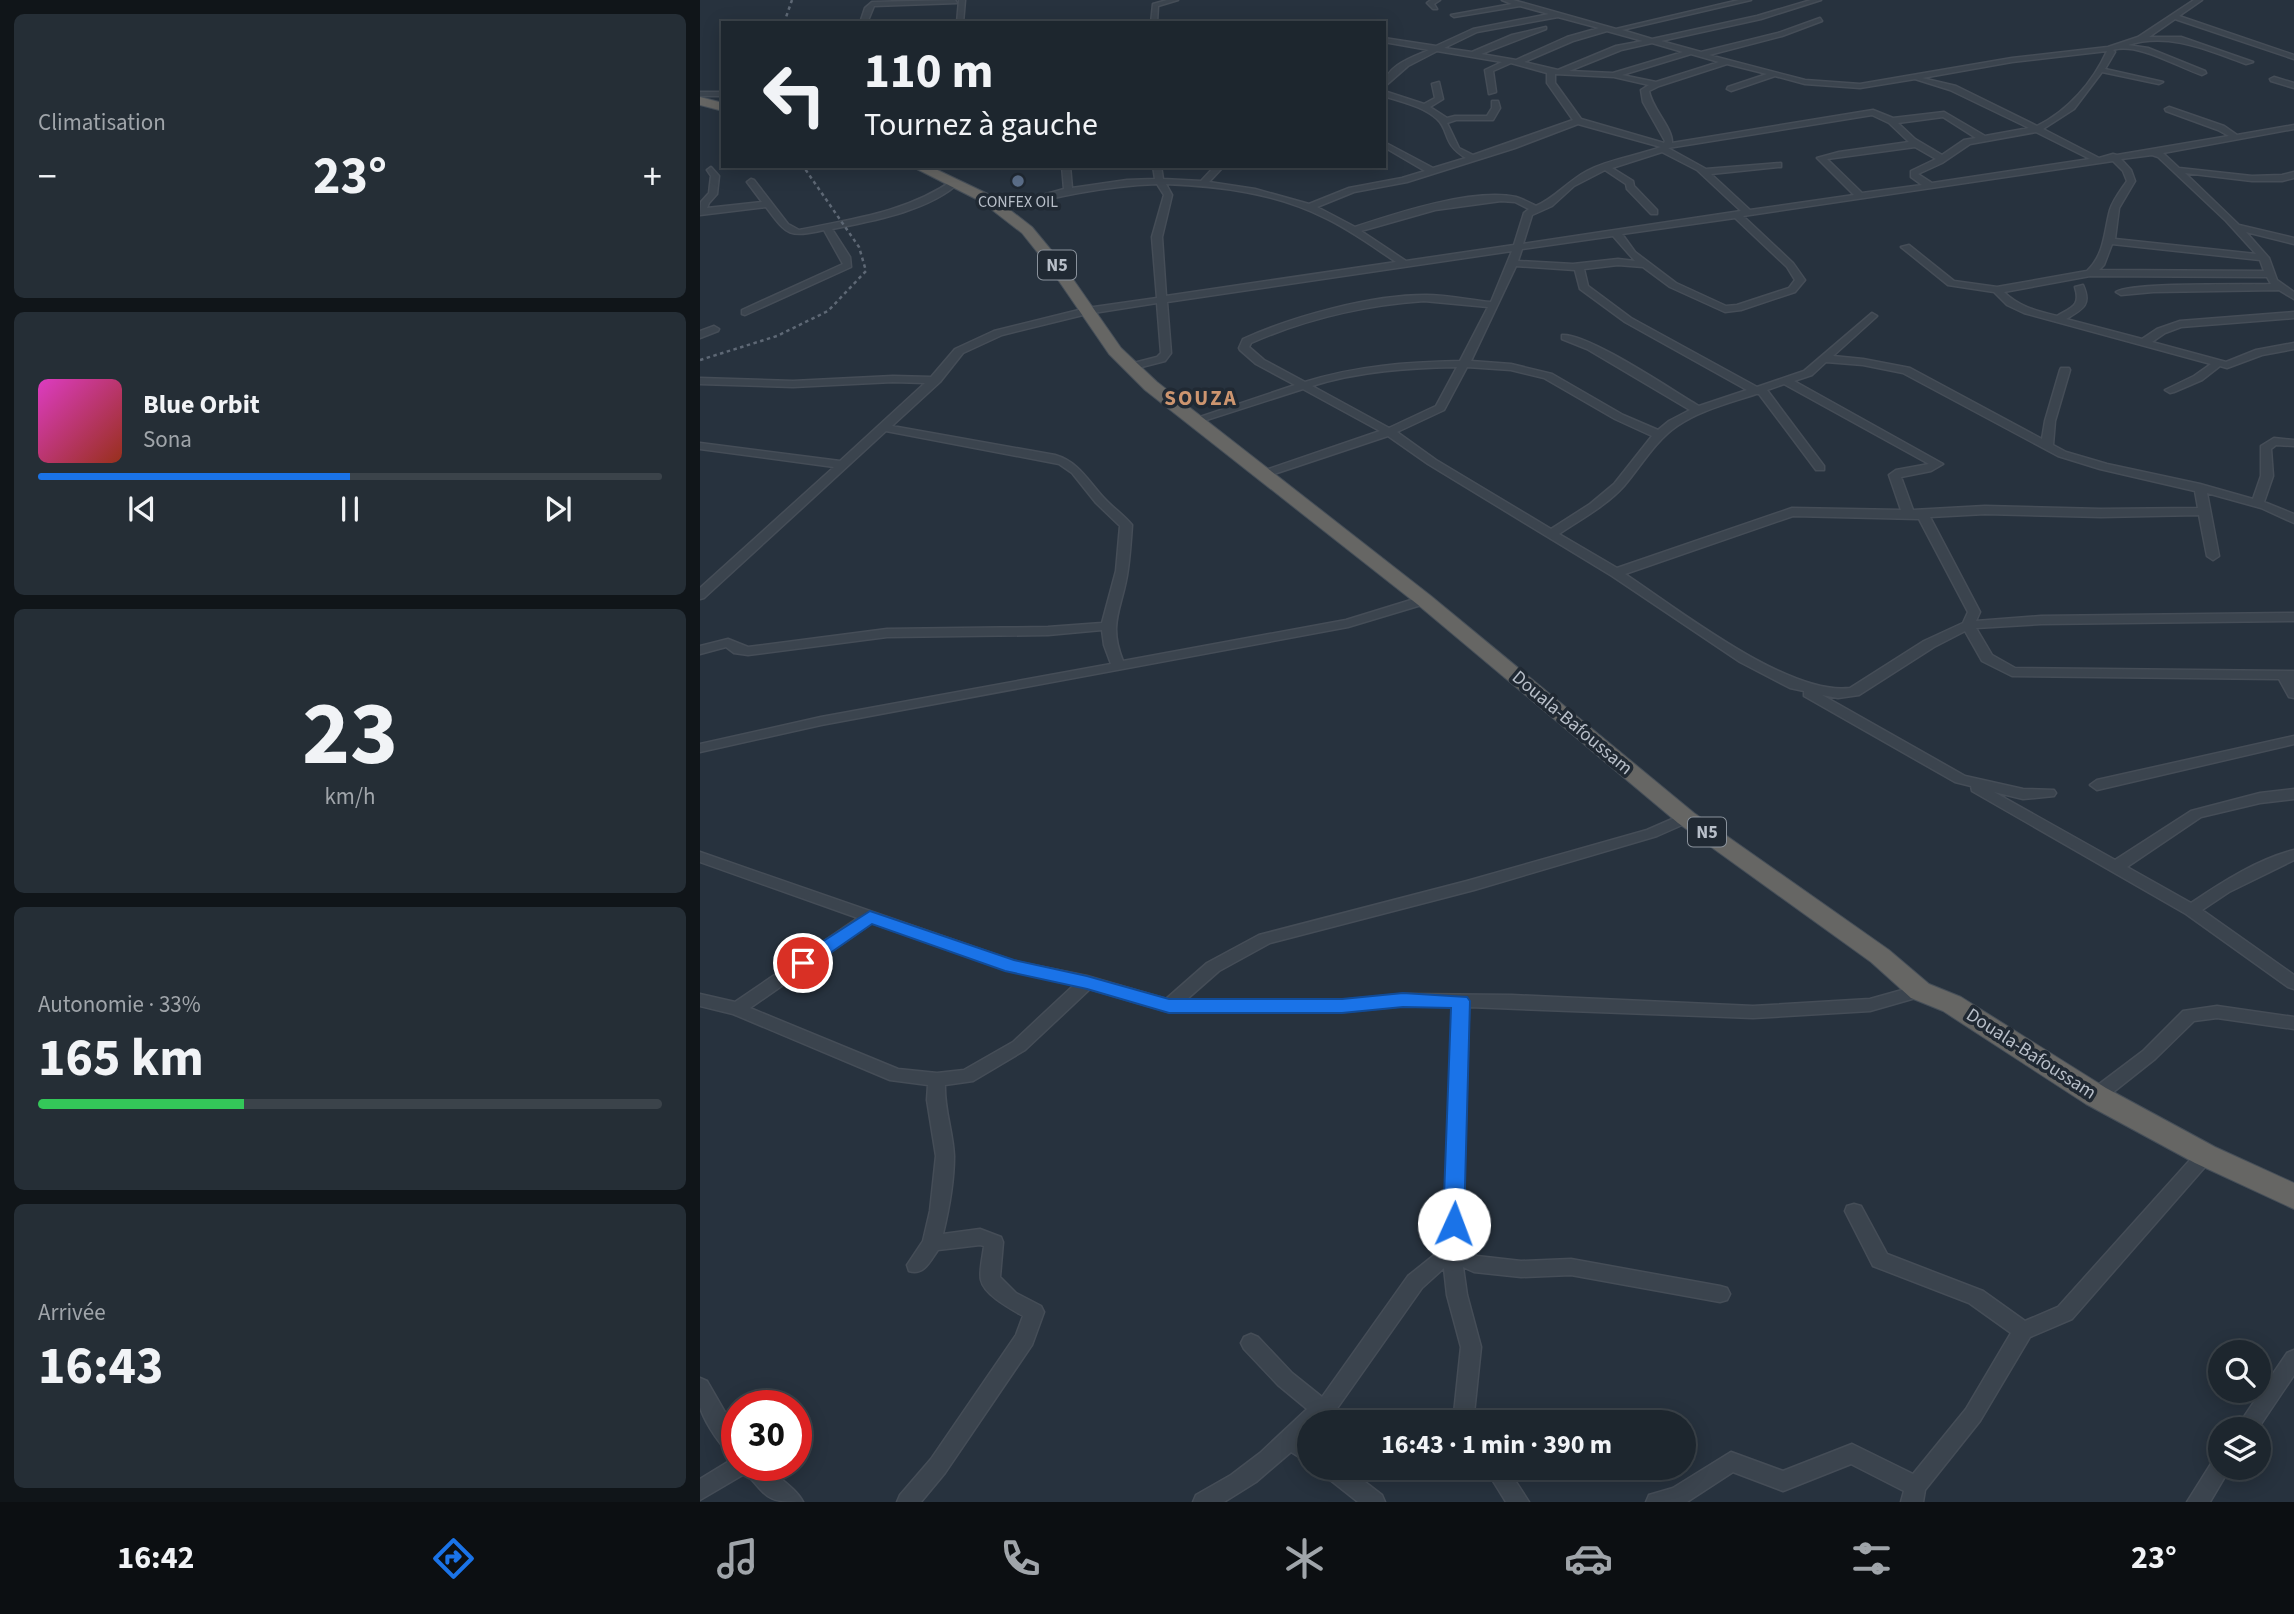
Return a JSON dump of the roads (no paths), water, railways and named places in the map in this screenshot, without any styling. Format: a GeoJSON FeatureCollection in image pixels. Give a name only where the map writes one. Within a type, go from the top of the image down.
{"type":"FeatureCollection","features":[{"type":"Feature","properties":{"kind":"highway"},"geometry":{"type":"LineString","coordinates":[[700,100],[721,106]]}},
{"type":"Feature","properties":{"kind":"highway","name":"Douala-Bafoussam"},"geometry":{"type":"LineString","coordinates":[[924,168],[960,181],[1001,208],[1038,241],[1110,345],[1130,367],[1193,421],[1424,600],[1686,818],[1837,924],[1920,990],[1952,1004],[2096,1096],[2205,1155],[2264,1180],[2294,1197]]}},
{"type":"Feature","properties":{"kind":"street"},"geometry":{"type":"LineString","coordinates":[[1154,21],[1155,5],[1175,0]]}},
{"type":"Feature","properties":{"kind":"street"},"geometry":{"type":"LineString","coordinates":[[1505,0],[1772,75],[1842,86],[1913,78],[2012,60],[2109,49],[2141,39],[2199,0]]}},
{"type":"Feature","properties":{"kind":"street"},"geometry":{"type":"LineString","coordinates":[[1492,92],[1489,70],[1570,39],[1748,0]]}},
{"type":"Feature","properties":{"kind":"street"},"geometry":{"type":"LineString","coordinates":[[1561,71],[1619,48],[1759,18],[1818,0]]}},
{"type":"Feature","properties":{"kind":"street"},"geometry":{"type":"LineString","coordinates":[[864,21],[867,8],[872,4],[959,1],[960,21]]}},
{"type":"Feature","properties":{"kind":"street"},"geometry":{"type":"LineString","coordinates":[[1454,15],[1523,4]]}},
{"type":"Feature","properties":{"kind":"street"},"geometry":{"type":"LineString","coordinates":[[1386,82],[1395,71],[1482,27],[1561,14]]}},
{"type":"Feature","properties":{"kind":"street"},"geometry":{"type":"LineString","coordinates":[[2174,17],[2294,57]]}},
{"type":"Feature","properties":{"kind":"street"},"geometry":{"type":"LineString","coordinates":[[1702,54],[1780,35],[1820,20]]}},
{"type":"Feature","properties":{"kind":"street"},"geometry":{"type":"LineString","coordinates":[[1471,56],[1544,28]]}},
{"type":"Feature","properties":{"kind":"street"},"geometry":{"type":"LineString","coordinates":[[2141,39],[2181,39],[2249,62]]}},
{"type":"Feature","properties":{"kind":"street"},"geometry":{"type":"LineString","coordinates":[[1386,40],[1513,62],[1550,72],[1614,75],[1656,84]]}},
{"type":"Feature","properties":{"kind":"street"},"geometry":{"type":"LineString","coordinates":[[2119,46],[2138,48],[2202,73]]}},
{"type":"Feature","properties":{"kind":"street"},"geometry":{"type":"LineString","coordinates":[[1930,186],[1914,173],[1942,159],[1962,144],[2036,129],[2053,122],[2081,98],[2101,70],[2111,52],[2109,49]]}},
{"type":"Feature","properties":{"kind":"street"},"geometry":{"type":"LineString","coordinates":[[1614,75],[1656,60],[1692,52]]}},
{"type":"Feature","properties":{"kind":"street"},"geometry":{"type":"LineString","coordinates":[[1665,148],[1668,136],[1644,95],[1645,90],[1656,84],[1727,62]]}},
{"type":"Feature","properties":{"kind":"street"},"geometry":{"type":"LineString","coordinates":[[2101,70],[2159,82]]}},
{"type":"Feature","properties":{"kind":"street"},"geometry":{"type":"LineString","coordinates":[[1550,72],[1552,83],[1578,121]]}},
{"type":"Feature","properties":{"kind":"street"},"geometry":{"type":"LineString","coordinates":[[1731,89],[1772,75]]}},
{"type":"Feature","properties":{"kind":"street"},"geometry":{"type":"LineString","coordinates":[[1913,78],[1953,88],[2096,159]]}},
{"type":"Feature","properties":{"kind":"street"},"geometry":{"type":"LineString","coordinates":[[2274,79],[2294,86]]}},
{"type":"Feature","properties":{"kind":"street"},"geometry":{"type":"LineString","coordinates":[[1425,107],[1439,99],[1436,84]]}},
{"type":"Feature","properties":{"kind":"street"},"geometry":{"type":"LineString","coordinates":[[700,94],[721,94]]}},
{"type":"Feature","properties":{"kind":"street"},"geometry":{"type":"LineString","coordinates":[[1386,94],[1425,107],[1444,120],[1490,118],[1496,108],[1495,103]]}},
{"type":"Feature","properties":{"kind":"street"},"geometry":{"type":"LineString","coordinates":[[2169,109],[2234,136]]}},
{"type":"Feature","properties":{"kind":"street"},"geometry":{"type":"LineString","coordinates":[[1262,475],[1388,432],[1440,408],[1513,263],[1527,215],[1549,204],[1583,176],[1665,148],[1864,112],[1880,113],[1916,144],[1942,159]]}},
{"type":"Feature","properties":{"kind":"street"},"geometry":{"type":"LineString","coordinates":[[1892,121],[1944,114],[1982,138]]}},
{"type":"Feature","properties":{"kind":"street"},"geometry":{"type":"LineString","coordinates":[[1444,120],[1455,146],[1472,158]]}},
{"type":"Feature","properties":{"kind":"street"},"geometry":{"type":"LineString","coordinates":[[1309,206],[1352,190],[1404,180],[1578,121],[1665,148],[1704,172],[1748,213]]}},
{"type":"Feature","properties":{"kind":"street"},"geometry":{"type":"LineString","coordinates":[[700,595],[936,380],[952,359],[968,345],[998,333],[1087,311],[1930,186],[2153,152],[2294,127]]}},
{"type":"Feature","properties":{"kind":"street"},"geometry":{"type":"LineString","coordinates":[[2278,129],[2294,136]]}},
{"type":"Feature","properties":{"kind":"street"},"geometry":{"type":"LineString","coordinates":[[1860,196],[1822,162],[1822,157],[1916,144]]}},
{"type":"Feature","properties":{"kind":"street"},"geometry":{"type":"LineString","coordinates":[[1386,145],[1432,171]]}},
{"type":"Feature","properties":{"kind":"street"},"geometry":{"type":"LineString","coordinates":[[2153,152],[2161,155],[2235,226],[2264,258],[2273,281],[2294,296]]}},
{"type":"Feature","properties":{"kind":"street"},"geometry":{"type":"LineString","coordinates":[[2110,241],[2115,208],[2131,181],[2127,170],[2113,156]]}},
{"type":"Feature","properties":{"kind":"street"},"geometry":{"type":"LineString","coordinates":[[1704,172],[1778,165]]}},
{"type":"Feature","properties":{"kind":"street"},"geometry":{"type":"LineString","coordinates":[[1606,166],[1611,172],[1623,176],[1654,212]]}},
{"type":"Feature","properties":{"kind":"street"},"geometry":{"type":"LineString","coordinates":[[1066,168],[1068,189]]}},
{"type":"Feature","properties":{"kind":"street"},"geometry":{"type":"LineString","coordinates":[[1130,367],[1156,361],[1166,355],[1157,237],[1168,195],[1159,180],[1157,168]]}},
{"type":"Feature","properties":{"kind":"street"},"geometry":{"type":"LineString","coordinates":[[1203,184],[1218,168]]}},
{"type":"Feature","properties":{"kind":"street"},"geometry":{"type":"LineString","coordinates":[[710,170],[715,176],[713,194],[705,202],[701,212],[767,204]]}},
{"type":"Feature","properties":{"kind":"street"},"geometry":{"type":"LineString","coordinates":[[2177,170],[2260,180],[2284,179],[2294,175]]}},
{"type":"Feature","properties":{"kind":"street"},"geometry":{"type":"LineString","coordinates":[[1001,208],[1068,189],[1159,180],[1240,189],[1309,206],[1354,230],[1403,263]]}},
{"type":"Feature","properties":{"kind":"street"},"geometry":{"type":"LineString","coordinates":[[751,182],[785,226],[798,233],[877,217],[936,196],[960,181]]}},
{"type":"Feature","properties":{"kind":"street"},"geometry":{"type":"LineString","coordinates":[[1354,230],[1396,217],[1465,202],[1511,199],[1535,209]]}},
{"type":"Feature","properties":{"kind":"street"},"geometry":{"type":"LineString","coordinates":[[1616,233],[1643,264],[1685,293],[1725,309],[1738,308],[1792,290],[1800,280],[1790,265],[1737,215]]}},
{"type":"Feature","properties":{"kind":"street"},"geometry":{"type":"LineString","coordinates":[[2235,226],[2294,241]]}},
{"type":"Feature","properties":{"kind":"street"},"geometry":{"type":"LineString","coordinates":[[745,312],[848,265],[847,258],[836,246],[827,228]]}},
{"type":"Feature","properties":{"kind":"street"},"geometry":{"type":"LineString","coordinates":[[2090,274],[2095,272],[2106,242],[2110,241],[2264,258]]}},
{"type":"Feature","properties":{"kind":"street"},"geometry":{"type":"LineString","coordinates":[[1906,247],[1951,283],[1997,290],[2090,274],[2271,274]]}},
{"type":"Feature","properties":{"kind":"street"},"geometry":{"type":"LineString","coordinates":[[1513,263],[1579,267],[1618,262],[1643,264]]}},
{"type":"Feature","properties":{"kind":"street"},"geometry":{"type":"LineString","coordinates":[[1579,267],[1583,287],[1609,308],[1760,391],[1821,468]]}},
{"type":"Feature","properties":{"kind":"street"},"geometry":{"type":"LineString","coordinates":[[2059,319],[2080,306],[2083,297],[2080,287]]}},
{"type":"Feature","properties":{"kind":"street"},"geometry":{"type":"LineString","coordinates":[[2121,292],[2281,287]]}},
{"type":"Feature","properties":{"kind":"street"},"geometry":{"type":"LineString","coordinates":[[1997,290],[2018,307],[2227,365],[2260,352],[2294,346]]}},
{"type":"Feature","properties":{"kind":"street"},"geometry":{"type":"LineString","coordinates":[[1493,305],[1416,299],[1310,320],[1247,341],[1244,348],[1247,354],[1388,432],[1432,462],[1552,533],[1745,659],[2192,910],[2294,983]]}},
{"type":"Feature","properties":{"kind":"street"},"geometry":{"type":"LineString","coordinates":[[2143,343],[2161,331],[2180,324],[2294,315]]}},
{"type":"Feature","properties":{"kind":"street"},"geometry":{"type":"LineString","coordinates":[[1552,533],[1594,506],[1618,486],[1659,435],[1698,410],[1808,373],[1827,359],[1872,316]]}},
{"type":"Feature","properties":{"kind":"street"},"geometry":{"type":"LineString","coordinates":[[700,335],[714,329]]}},
{"type":"Feature","properties":{"kind":"street"},"geometry":{"type":"LineString","coordinates":[[1566,337],[1591,347],[1698,410]]}},
{"type":"Feature","properties":{"kind":"street"},"geometry":{"type":"LineString","coordinates":[[1827,359],[1906,370],[2047,447],[2089,463],[2200,487],[2292,516]]}},
{"type":"Feature","properties":{"kind":"street"},"geometry":{"type":"LineString","coordinates":[[2170,390],[2198,378],[2218,363]]}},
{"type":"Feature","properties":{"kind":"street"},"geometry":{"type":"LineString","coordinates":[[1193,421],[1353,372],[1420,365],[1464,364],[1511,367],[1548,376],[1619,418],[1659,435]]}},
{"type":"Feature","properties":{"kind":"street"},"geometry":{"type":"LineString","coordinates":[[2047,447],[2050,421],[2066,370]]}},
{"type":"Feature","properties":{"kind":"street"},"geometry":{"type":"LineString","coordinates":[[701,380],[793,384],[892,379],[936,380]]}},
{"type":"Feature","properties":{"kind":"street"},"geometry":{"type":"LineString","coordinates":[[1786,381],[1937,464],[1930,470],[1895,475],[1913,512],[1924,517],[1974,612],[1968,625]]}},
{"type":"Feature","properties":{"kind":"street"},"geometry":{"type":"LineString","coordinates":[[882,427],[1055,458],[1062,460],[1083,476],[1097,498],[1126,525],[1122,571],[1108,626],[1110,645],[1118,666]]}},
{"type":"Feature","properties":{"kind":"street"},"geometry":{"type":"LineString","coordinates":[[2257,504],[2267,476],[2265,448],[2274,441],[2294,443]]}},
{"type":"Feature","properties":{"kind":"street"},"geometry":{"type":"LineString","coordinates":[[700,446],[842,465]]}},
{"type":"Feature","properties":{"kind":"street"},"geometry":{"type":"LineString","coordinates":[[2200,487],[2213,555]]}},
{"type":"Feature","properties":{"kind":"street"},"geometry":{"type":"LineString","coordinates":[[1616,573],[1792,512],[2204,512]]}},
{"type":"Feature","properties":{"kind":"street"},"geometry":{"type":"LineString","coordinates":[[700,748],[760,733],[1348,623],[1424,600]]}},
{"type":"Feature","properties":{"kind":"street"},"geometry":{"type":"LineString","coordinates":[[1795,685],[1838,694],[1854,692],[1929,644],[1968,625],[2041,620],[2294,617]]}},
{"type":"Feature","properties":{"kind":"street"},"geometry":{"type":"LineString","coordinates":[[1968,625],[1987,658],[2011,672],[2288,675],[2294,694]]}},
{"type":"Feature","properties":{"kind":"street"},"geometry":{"type":"LineString","coordinates":[[700,650],[728,643],[739,650],[748,651],[887,633],[1034,632],[1108,626]]}},
{"type":"Feature","properties":{"kind":"street"},"geometry":{"type":"LineString","coordinates":[[2097,785],[2294,740]]}},
{"type":"Feature","properties":{"kind":"street"},"geometry":{"type":"LineString","coordinates":[[1960,779],[2022,794],[2049,793]]}},
{"type":"Feature","properties":{"kind":"street"},"geometry":{"type":"LineString","coordinates":[[2116,867],[2196,814],[2260,797],[2294,794]]}},
{"type":"Feature","properties":{"kind":"street"},"geometry":{"type":"LineString","coordinates":[[1169,1006],[1213,967],[1265,939],[1639,837],[1686,818]]}},
{"type":"Feature","properties":{"kind":"street"},"geometry":{"type":"LineString","coordinates":[[2192,910],[2224,888],[2294,855]]}},
{"type":"Feature","properties":{"kind":"street"},"geometry":{"type":"LineString","coordinates":[[700,857],[1012,966],[1087,982],[1169,1006],[1342,1006],[1403,1000],[1512,1000],[1753,1012],[1870,1005],[1920,990]]}},
{"type":"Feature","properties":{"kind":"street"},"geometry":{"type":"LineString","coordinates":[[737,1009],[870,917]]}},
{"type":"Feature","properties":{"kind":"street"},"geometry":{"type":"LineString","coordinates":[[700,1000],[737,1009],[896,1075],[937,1079],[967,1076],[1019,1046],[1087,982]]}},
{"type":"Feature","properties":{"kind":"street"},"geometry":{"type":"LineString","coordinates":[[1461,1001],[1451,1251],[1457,1296],[1471,1347],[1464,1410]]}},
{"type":"Feature","properties":{"kind":"street"},"geometry":{"type":"LineString","coordinates":[[2096,1096],[2149,1055],[2189,1015],[2217,1012],[2294,1023]]}},
{"type":"Feature","properties":{"kind":"street"},"geometry":{"type":"LineString","coordinates":[[916,1265],[932,1243],[939,1211],[945,1156],[936,1100],[937,1079]]}},
{"type":"Feature","properties":{"kind":"street"},"geometry":{"type":"LineString","coordinates":[[1657,1502],[1678,1496],[1731,1462],[1783,1481],[1852,1454],[1914,1494],[1973,1415],[2023,1331],[2065,1313],[2205,1155]]}},
{"type":"Feature","properties":{"kind":"street"},"geometry":{"type":"LineString","coordinates":[[1854,1211],[1880,1260],[1976,1297],[2023,1331]]}},
{"type":"Feature","properties":{"kind":"street"},"geometry":{"type":"LineString","coordinates":[[908,1502],[938,1466],[1025,1339],[1034,1312],[1009,1299],[990,1279],[995,1242],[980,1237],[932,1243]]}},
{"type":"Feature","properties":{"kind":"street"},"geometry":{"type":"LineString","coordinates":[[1451,1251],[1474,1264],[1521,1269],[1571,1267],[1720,1294]]}},
{"type":"Feature","properties":{"kind":"street"},"geometry":{"type":"LineString","coordinates":[[1325,1410],[1415,1282],[1451,1251]]}},
{"type":"Feature","properties":{"kind":"street"},"geometry":{"type":"LineString","coordinates":[[1251,1343],[1285,1379],[1323,1410]]}},
{"type":"Feature","properties":{"kind":"street"},"geometry":{"type":"LineString","coordinates":[[2254,1417],[2294,1359]]}},
{"type":"Feature","properties":{"kind":"street"},"geometry":{"type":"LineString","coordinates":[[700,1387],[721,1426]]}},
{"type":"Feature","properties":{"kind":"street"},"geometry":{"type":"LineString","coordinates":[[1204,1502],[1243,1482],[1297,1432]]}},
{"type":"Feature","properties":{"kind":"street"},"geometry":{"type":"LineString","coordinates":[[1291,1440],[1297,1444]]}},
{"type":"Feature","properties":{"kind":"street"},"geometry":{"type":"LineString","coordinates":[[700,1490],[721,1477]]}},
{"type":"Feature","properties":{"kind":"street"},"geometry":{"type":"LineString","coordinates":[[1346,1480],[1374,1502]]}},
{"type":"Feature","properties":{"kind":"street"},"geometry":{"type":"LineString","coordinates":[[1503,1480],[1518,1502]]}},
{"type":"Feature","properties":{"kind":"street"},"geometry":{"type":"LineString","coordinates":[[2198,1502],[2212,1480]]}},
{"type":"Feature","properties":{"kind":"street"},"geometry":{"type":"LineString","coordinates":[[766,1481],[792,1502]]}},
{"type":"Feature","properties":{"kind":"railway"},"geometry":{"type":"LineString","coordinates":[[785,21],[792,0]]}},
{"type":"Feature","properties":{"kind":"railway"},"geometry":{"type":"LineString","coordinates":[[700,360],[777,336],[828,311],[866,271],[859,247],[804,168]]}},
{"type":"Feature","properties":{"kind":"place","name":"CONFEX OIL"},"geometry":{"type":"Point","coordinates":[1018,181]}},
{"type":"Feature","properties":{"kind":"district","name":"SOUZA"},"geometry":{"type":"Point","coordinates":[1201,398]}}]}
